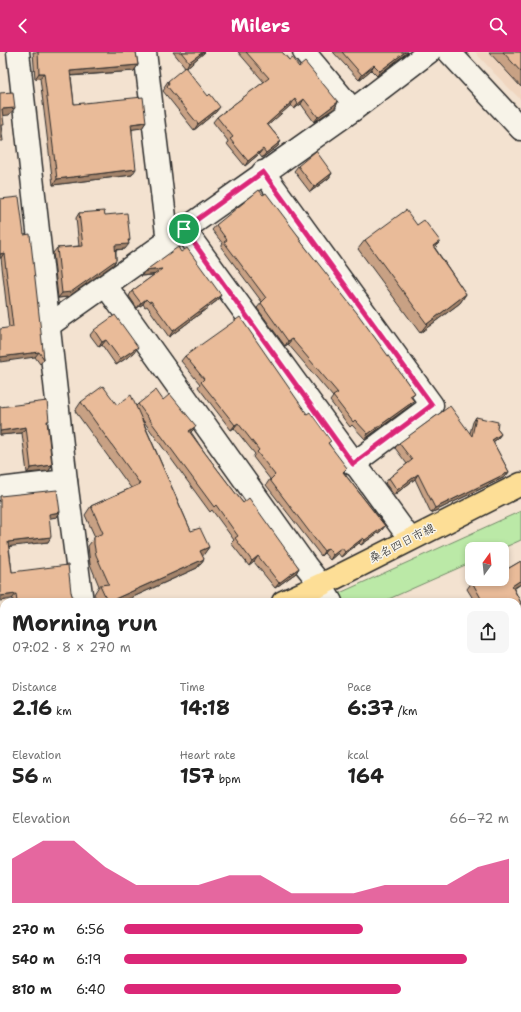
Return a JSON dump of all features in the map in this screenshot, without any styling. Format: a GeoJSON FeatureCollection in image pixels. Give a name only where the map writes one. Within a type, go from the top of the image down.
{"type":"FeatureCollection","features":[{"type":"Feature","properties":{"kind":"main road","name":"桑名四日市線"},"geometry":{"type":"LineString","coordinates":[[302,598],[326,593],[410,539],[521,484]]}},
{"type":"Feature","properties":{"kind":"street"},"geometry":{"type":"LineString","coordinates":[[18,52],[66,482],[81,598]]}},
{"type":"Feature","properties":{"kind":"street"},"geometry":{"type":"LineString","coordinates":[[145,52],[176,236],[410,539]]}},
{"type":"Feature","properties":{"kind":"street"},"geometry":{"type":"LineString","coordinates":[[304,52],[353,110]]}},
{"type":"Feature","properties":{"kind":"street"},"geometry":{"type":"LineString","coordinates":[[48,326],[176,236],[263,172],[353,110],[430,52]]}},
{"type":"Feature","properties":{"kind":"street"},"geometry":{"type":"LineString","coordinates":[[449,52],[521,129]]}},
{"type":"Feature","properties":{"kind":"street"},"geometry":{"type":"LineString","coordinates":[[263,172],[432,405],[353,464]]}},
{"type":"Feature","properties":{"kind":"street"},"geometry":{"type":"LineString","coordinates":[[106,286],[326,593]]}},
{"type":"Feature","properties":{"kind":"street"},"geometry":{"type":"LineString","coordinates":[[0,489],[66,482]]}},
{"type":"Feature","properties":{"kind":"shaded area"},"geometry":{"type":"Polygon","coordinates":[[[475,52],[521,52],[521,100],[494,73],[475,52]]]}},
{"type":"Feature","properties":{"kind":"green space"},"geometry":{"type":"Polygon","coordinates":[[[521,511],[521,540],[509,545],[509,542],[465,542],[465,565],[391,598],[329,598],[521,511]]]}},
{"type":"Feature","properties":{"kind":"building"},"geometry":{"type":"Polygon","coordinates":[[[38,52],[136,52],[138,65],[70,71],[74,104],[143,97],[146,122],[131,124],[136,169],[57,179],[44,73],[39,73],[38,52]]]}},
{"type":"Feature","properties":{"kind":"building"},"geometry":{"type":"Polygon","coordinates":[[[181,52],[203,52],[189,62],[181,52]]]}},
{"type":"Feature","properties":{"kind":"building"},"geometry":{"type":"Polygon","coordinates":[[[246,52],[282,52],[289,60],[292,58],[299,67],[305,62],[338,102],[318,117],[304,99],[298,104],[295,99],[267,124],[281,141],[266,153],[263,149],[248,161],[230,139],[233,137],[217,117],[269,78],[246,52]]]}},
{"type":"Feature","properties":{"kind":"building"},"geometry":{"type":"Polygon","coordinates":[[[342,52],[405,52],[380,71],[374,65],[362,75],[342,52]]]}},
{"type":"Feature","properties":{"kind":"building"},"geometry":{"type":"Polygon","coordinates":[[[503,52],[521,52],[521,72],[503,52]]]}},
{"type":"Feature","properties":{"kind":"building"},"geometry":{"type":"Polygon","coordinates":[[[185,67],[208,96],[210,94],[220,107],[198,124],[167,86],[169,83],[168,81],[185,67]]]}},
{"type":"Feature","properties":{"kind":"building"},"geometry":{"type":"Polygon","coordinates":[[[13,92],[15,108],[2,109],[4,125],[1,125],[3,141],[0,141],[0,93],[13,92]]]}},
{"type":"Feature","properties":{"kind":"building"},"geometry":{"type":"Polygon","coordinates":[[[316,151],[332,173],[314,187],[298,166],[316,151]]]}},
{"type":"Feature","properties":{"kind":"building"},"geometry":{"type":"Polygon","coordinates":[[[259,190],[263,195],[266,193],[300,238],[299,239],[357,313],[415,393],[410,396],[414,401],[368,434],[355,420],[353,422],[333,396],[338,393],[292,339],[288,341],[261,303],[266,298],[224,242],[227,240],[216,225],[259,190]]]}},
{"type":"Feature","properties":{"kind":"building"},"geometry":{"type":"Polygon","coordinates":[[[19,197],[24,235],[30,234],[44,359],[39,352],[0,357],[0,329],[13,327],[4,253],[0,254],[0,199],[19,197]]]}},
{"type":"Feature","properties":{"kind":"building"},"geometry":{"type":"Polygon","coordinates":[[[406,210],[417,225],[424,220],[440,241],[433,246],[466,294],[427,324],[365,240],[406,210]]]}},
{"type":"Feature","properties":{"kind":"building"},"geometry":{"type":"Polygon","coordinates":[[[104,211],[105,215],[127,213],[130,240],[128,240],[129,244],[115,245],[116,260],[71,292],[62,293],[57,248],[83,246],[79,213],[104,211]]]}},
{"type":"Feature","properties":{"kind":"building"},"geometry":{"type":"Polygon","coordinates":[[[178,247],[181,252],[187,248],[221,295],[173,331],[151,301],[149,302],[146,299],[141,303],[132,291],[162,269],[145,271],[178,247]]]}},
{"type":"Feature","properties":{"kind":"building"},"geometry":{"type":"Polygon","coordinates":[[[115,315],[138,347],[120,359],[106,340],[102,342],[94,330],[115,315]]]}},
{"type":"Feature","properties":{"kind":"building"},"geometry":{"type":"Polygon","coordinates":[[[240,317],[307,414],[310,412],[331,441],[328,443],[347,468],[343,472],[385,526],[365,540],[363,538],[345,552],[342,548],[333,555],[328,548],[324,551],[270,480],[275,475],[257,452],[259,450],[238,423],[235,425],[201,382],[204,379],[185,356],[240,317]]]}},
{"type":"Feature","properties":{"kind":"building"},"geometry":{"type":"Polygon","coordinates":[[[103,386],[117,405],[131,395],[191,531],[200,528],[209,547],[200,551],[204,559],[117,598],[106,598],[100,585],[109,584],[96,555],[94,544],[94,537],[103,533],[91,506],[140,484],[81,402],[103,386]]]}},
{"type":"Feature","properties":{"kind":"building"},"geometry":{"type":"Polygon","coordinates":[[[156,390],[163,400],[170,394],[196,426],[189,431],[243,503],[249,498],[299,568],[279,583],[258,556],[252,561],[235,538],[238,536],[216,505],[214,507],[138,404],[156,390]]]}},
{"type":"Feature","properties":{"kind":"building"},"geometry":{"type":"Polygon","coordinates":[[[47,401],[49,421],[47,421],[52,465],[31,468],[26,427],[0,431],[0,407],[47,401]]]}},
{"type":"Feature","properties":{"kind":"building"},"geometry":{"type":"Polygon","coordinates":[[[450,406],[472,436],[476,417],[498,422],[497,429],[501,434],[492,440],[509,472],[435,508],[418,474],[397,490],[389,478],[412,460],[399,443],[450,406]]]}},
{"type":"Feature","properties":{"kind":"building"},"geometry":{"type":"Polygon","coordinates":[[[57,490],[60,512],[49,514],[51,537],[8,542],[12,572],[68,565],[73,598],[16,598],[16,594],[0,596],[0,496],[57,490]]]}},
{"type":"Feature","properties":{"kind":"building"},"geometry":{"type":"Polygon","coordinates":[[[521,561],[521,580],[512,586],[518,598],[481,598],[474,586],[509,586],[509,568],[521,561]]]}},
{"type":"Feature","properties":{"kind":"route"},"geometry":{"type":"LineString","coordinates":[[263,172],[432,405],[353,464],[184,229],[263,172]]}}]}
